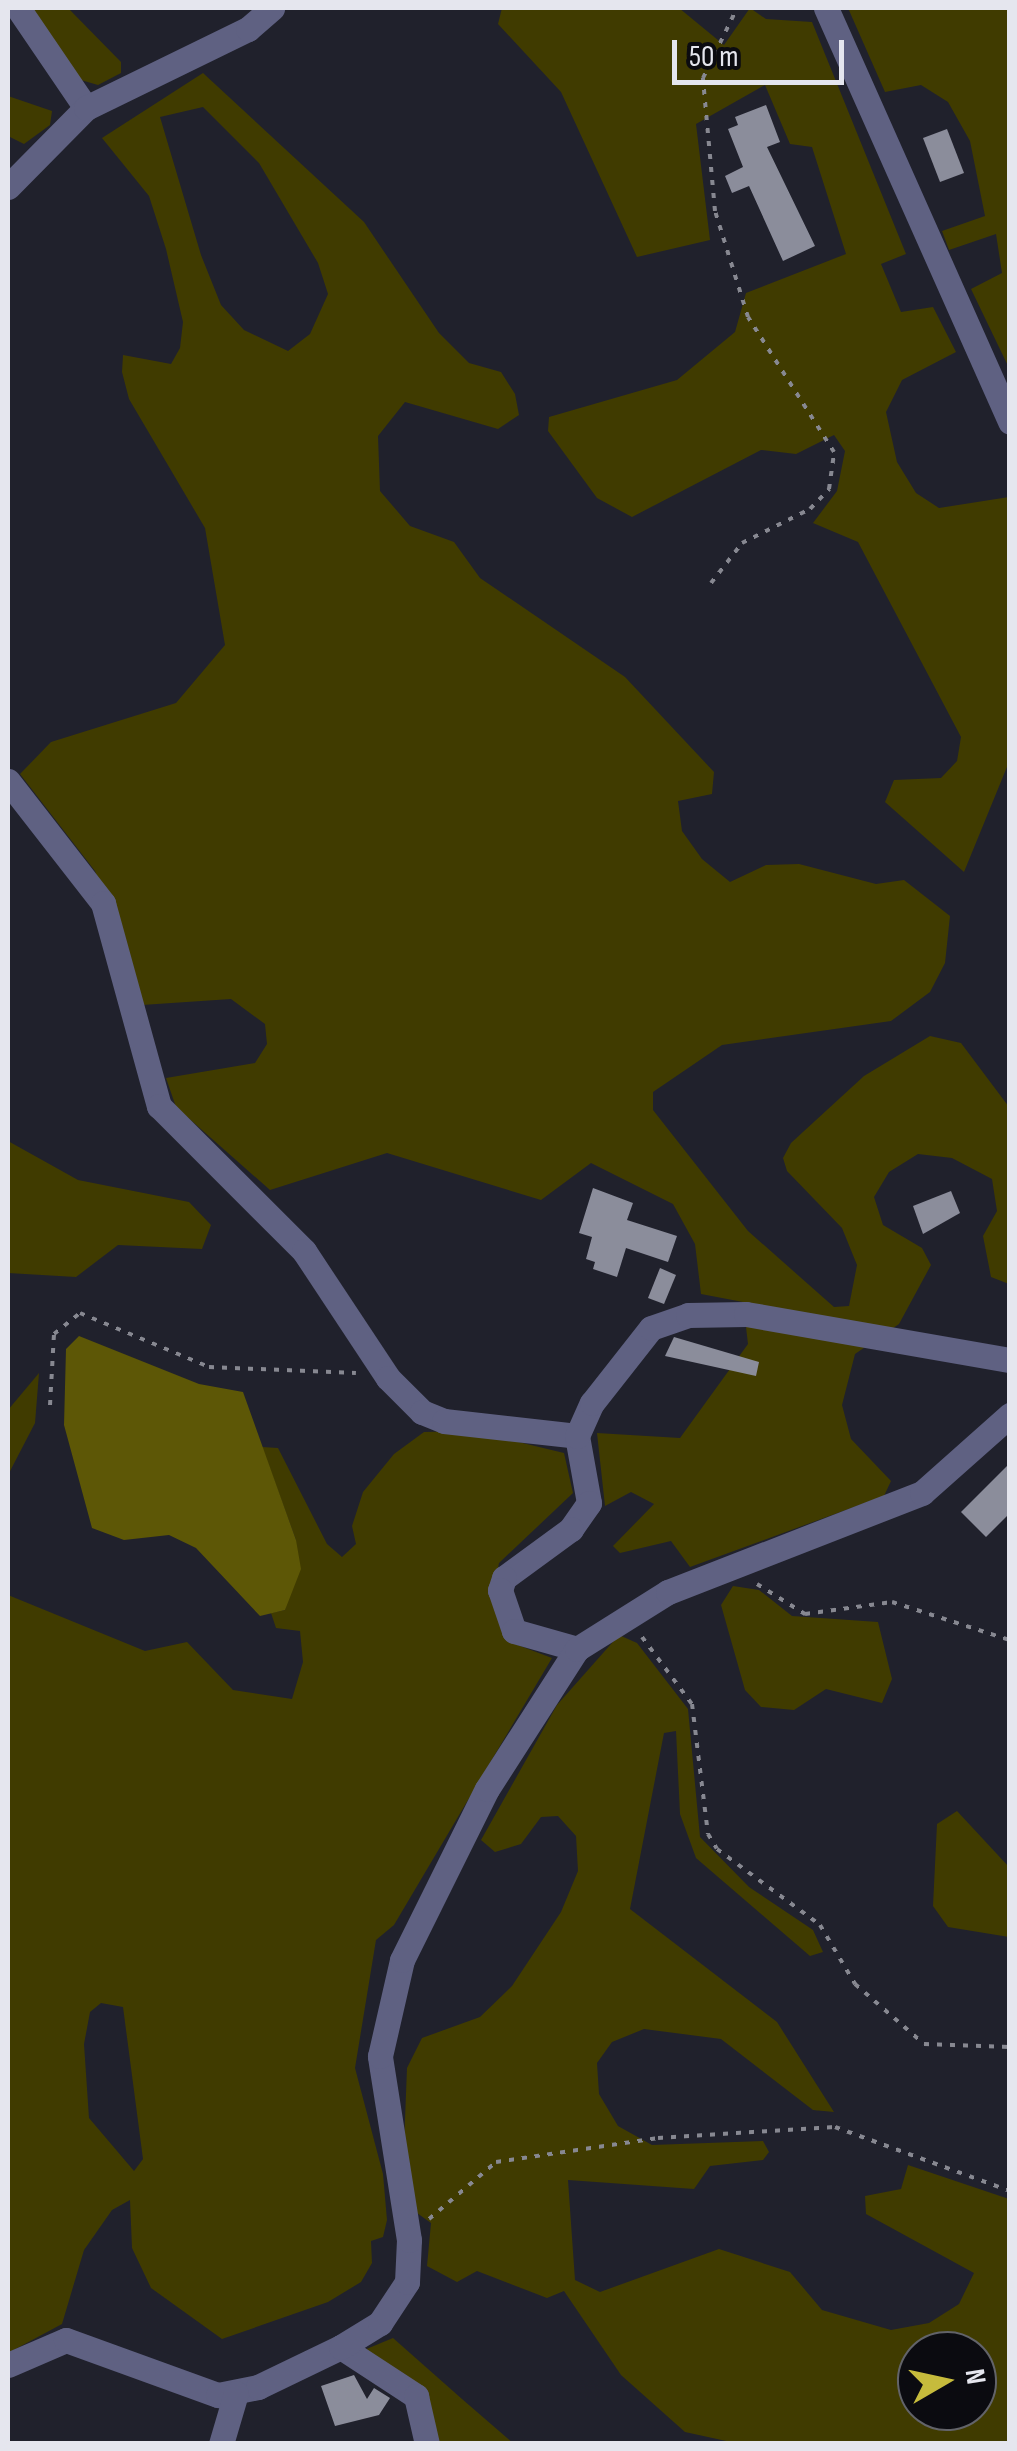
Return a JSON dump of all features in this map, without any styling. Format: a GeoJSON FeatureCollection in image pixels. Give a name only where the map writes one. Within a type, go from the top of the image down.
{"type":"FeatureCollection","features":[{"type":"Feature","properties":{"kind":"street"},"geometry":{"type":"LineString","coordinates":[[18,8],[86,108]]}},
{"type":"Feature","properties":{"kind":"street"},"geometry":{"type":"LineString","coordinates":[[8,187],[86,108],[248,29],[272,8]]}},
{"type":"Feature","properties":{"kind":"street"},"geometry":{"type":"LineString","coordinates":[[826,8],[1010,422]]}},
{"type":"Feature","properties":{"kind":"street"},"geometry":{"type":"LineString","coordinates":[[8,780],[103,903],[159,1106],[304,1250],[388,1378],[422,1412],[444,1420],[577,1436]]}},
{"type":"Feature","properties":{"kind":"street"},"geometry":{"type":"LineString","coordinates":[[578,1649],[514,1631],[500,1590],[504,1578],[571,1529],[589,1503],[577,1436],[592,1404],[651,1328],[688,1314],[746,1314],[1010,1360]]}},
{"type":"Feature","properties":{"kind":"street"},"geometry":{"type":"LineString","coordinates":[[8,2364],[66,2340],[195,2391],[236,2393],[341,2347],[398,2303],[409,2240],[380,2056],[402,1960],[487,1789],[578,1649],[622,1615],[922,1492],[1010,1415]]}},
{"type":"Feature","properties":{"kind":"street"},"geometry":{"type":"LineString","coordinates":[[341,2347],[416,2396],[427,2444]]}},
{"type":"Feature","properties":{"kind":"street"},"geometry":{"type":"LineString","coordinates":[[221,2444],[236,2393]]}},
{"type":"Feature","properties":{"kind":"path"},"geometry":{"type":"LineString","coordinates":[[712,582],[742,544],[810,508],[829,489],[834,452],[748,317],[715,211],[703,78],[737,8]]}},
{"type":"Feature","properties":{"kind":"path"},"geometry":{"type":"LineString","coordinates":[[50,1405],[54,1334],[80,1312],[209,1367],[330,1368],[388,1378]]}},
{"type":"Feature","properties":{"kind":"path"},"geometry":{"type":"LineString","coordinates":[[722,1571],[805,1614],[892,1602],[1010,1640]]}},
{"type":"Feature","properties":{"kind":"path"},"geometry":{"type":"LineString","coordinates":[[622,1615],[678,1675],[692,1704],[708,1834],[717,1849],[820,1925],[854,1984],[924,2044],[1010,2047]]}},
{"type":"Feature","properties":{"kind":"path"},"geometry":{"type":"LineString","coordinates":[[409,2240],[496,2162],[658,2138],[834,2127],[1010,2191]]}},
{"type":"Feature","properties":{"kind":"shaded area"},"geometry":{"type":"Polygon","coordinates":[[[30,8],[68,8],[121,62],[121,73],[98,85],[74,78],[30,8]]]}},
{"type":"Feature","properties":{"kind":"shaded area"},"geometry":{"type":"Polygon","coordinates":[[[502,8],[679,8],[724,45],[750,8],[766,19],[812,22],[906,254],[881,264],[901,312],[933,307],[956,352],[902,380],[886,412],[897,462],[916,493],[939,508],[1009,497],[1009,762],[964,872],[885,802],[894,780],[941,778],[957,761],[961,737],[858,542],[813,523],[837,491],[845,451],[834,435],[796,454],[761,450],[632,517],[597,498],[548,431],[549,417],[677,380],[735,332],[746,293],[846,254],[812,147],[790,144],[765,85],[696,124],[710,240],[637,257],[561,92],[498,24],[502,8]]]}},
{"type":"Feature","properties":{"kind":"shaded area"},"geometry":{"type":"Polygon","coordinates":[[[848,8],[1009,8],[1009,368],[971,289],[1002,273],[996,234],[949,250],[942,231],[985,216],[970,141],[948,102],[921,85],[885,92],[848,8]]]}},
{"type":"Feature","properties":{"kind":"shaded area"},"geometry":{"type":"Polygon","coordinates":[[[203,73],[364,222],[439,333],[469,363],[501,372],[515,394],[519,415],[498,429],[405,402],[378,436],[380,491],[410,526],[454,542],[480,578],[625,677],[714,772],[712,794],[678,801],[682,831],[702,859],[730,882],[766,865],[799,864],[876,884],[904,880],[950,916],[945,963],[930,992],[891,1021],[722,1045],[653,1092],[653,1110],[748,1231],[834,1307],[849,1306],[857,1265],[842,1228],[787,1171],[783,1158],[791,1143],[864,1076],[930,1036],[961,1043],[1009,1107],[1009,1284],[991,1277],[983,1236],[997,1211],[992,1179],[952,1158],[918,1154],[889,1172],[874,1197],[883,1225],[922,1248],[931,1265],[899,1324],[855,1354],[842,1405],[851,1439],[891,1481],[884,1496],[690,1567],[671,1541],[620,1553],[613,1546],[654,1504],[631,1492],[605,1506],[597,1433],[680,1438],[748,1344],[743,1302],[701,1294],[695,1244],[673,1204],[591,1163],[541,1200],[387,1153],[270,1190],[176,1107],[166,1078],[255,1063],[267,1044],[265,1024],[231,999],[142,1005],[95,871],[20,774],[51,742],[176,703],[225,645],[205,528],[129,399],[122,372],[123,355],[171,364],[180,348],[183,322],[166,249],[149,196],[102,138],[203,73]],[[203,107],[160,117],[201,255],[221,305],[244,330],[288,351],[310,334],[328,294],[318,263],[259,163],[203,107]]]}},
{"type":"Feature","properties":{"kind":"shaded area"},"geometry":{"type":"Polygon","coordinates":[[[8,96],[52,111],[50,125],[24,144],[8,136],[8,96]]]}},
{"type":"Feature","properties":{"kind":"shaded area"},"geometry":{"type":"Polygon","coordinates":[[[8,1141],[78,1180],[189,1202],[211,1225],[202,1249],[118,1245],[76,1277],[8,1273],[8,1141]]]}},
{"type":"Feature","properties":{"kind":"shaded area"},"geometry":{"type":"Polygon","coordinates":[[[79,1336],[199,1384],[243,1392],[296,1540],[301,1569],[285,1610],[260,1616],[196,1548],[169,1535],[124,1540],[92,1528],[64,1425],[66,1349],[79,1336]]]}},
{"type":"Feature","properties":{"kind":"shaded area"},"geometry":{"type":"Polygon","coordinates":[[[39,1373],[35,1423],[8,1475],[8,1410],[39,1373]]]}},
{"type":"Feature","properties":{"kind":"shaded area"},"geometry":{"type":"Polygon","coordinates":[[[473,1431],[564,1453],[573,1493],[499,1563],[493,1592],[515,1644],[552,1658],[394,1925],[376,1940],[355,2068],[383,2174],[387,2220],[383,2237],[371,2241],[372,2263],[361,2282],[328,2302],[222,2339],[151,2288],[132,2248],[130,2200],[112,2210],[84,2250],[62,2324],[8,2353],[8,1595],[145,1651],[187,1642],[233,1690],[292,1699],[303,1662],[300,1631],[276,1628],[271,1613],[285,1610],[296,1540],[262,1447],[278,1448],[327,1544],[342,1557],[356,1544],[352,1526],[363,1492],[394,1454],[424,1432],[473,1431]],[[101,2003],[90,2012],[84,2044],[89,2118],[134,2171],[143,2159],[123,2007],[101,2003]]]}},
{"type":"Feature","properties":{"kind":"shaded area"},"geometry":{"type":"Polygon","coordinates":[[[733,1586],[759,1590],[792,1616],[878,1622],[892,1679],[882,1703],[826,1689],[794,1710],[761,1707],[745,1690],[721,1605],[733,1586]]]}},
{"type":"Feature","properties":{"kind":"shaded area"},"geometry":{"type":"Polygon","coordinates":[[[619,1635],[637,1643],[688,1709],[700,1837],[749,1887],[813,1930],[823,1952],[810,1956],[696,1858],[680,1814],[676,1731],[664,1733],[630,1909],[777,2022],[834,2112],[813,2110],[721,2039],[644,2029],[612,2042],[597,2063],[599,2094],[618,2126],[652,2145],[763,2141],[769,2152],[763,2160],[710,2166],[694,2189],[568,2180],[575,2280],[600,2292],[719,2249],[790,2272],[822,2310],[891,2330],[929,2323],[959,2304],[974,2273],[866,2214],[865,2196],[901,2189],[908,2165],[1009,2199],[1009,2443],[740,2444],[685,2432],[621,2375],[564,2291],[547,2298],[477,2271],[457,2282],[427,2266],[431,2223],[417,2213],[404,2145],[407,2068],[422,2038],[480,2017],[512,1986],[561,1912],[578,1871],[576,1836],[558,1816],[541,1817],[521,1844],[495,1852],[481,1840],[557,1705],[619,1635]]]}},
{"type":"Feature","properties":{"kind":"shaded area"},"geometry":{"type":"Polygon","coordinates":[[[957,1811],[1009,1867],[1009,1937],[948,1927],[933,1906],[937,1824],[957,1811]]]}},
{"type":"Feature","properties":{"kind":"shaded area"},"geometry":{"type":"Polygon","coordinates":[[[393,2338],[513,2443],[438,2443],[364,2350],[393,2338]]]}},
{"type":"Feature","properties":{"kind":"building"},"geometry":{"type":"Polygon","coordinates":[[[766,105],[780,142],[767,147],[815,246],[783,261],[749,186],[732,193],[725,176],[743,167],[728,129],[738,125],[735,117],[766,105]]]}},
{"type":"Feature","properties":{"kind":"building"},"geometry":{"type":"Polygon","coordinates":[[[947,129],[964,173],[940,182],[923,138],[947,129]]]}},
{"type":"Feature","properties":{"kind":"building"},"geometry":{"type":"Polygon","coordinates":[[[593,1188],[633,1203],[627,1220],[677,1236],[668,1262],[626,1248],[617,1277],[593,1269],[595,1262],[586,1259],[592,1237],[579,1233],[593,1188]]]}},
{"type":"Feature","properties":{"kind":"building"},"geometry":{"type":"Polygon","coordinates":[[[951,1191],[960,1213],[923,1234],[913,1206],[951,1191]]]}},
{"type":"Feature","properties":{"kind":"building"},"geometry":{"type":"Polygon","coordinates":[[[660,1268],[676,1275],[664,1304],[648,1298],[660,1268]]]}},
{"type":"Feature","properties":{"kind":"building"},"geometry":{"type":"Polygon","coordinates":[[[674,1337],[759,1362],[756,1376],[665,1356],[674,1337]]]}},
{"type":"Feature","properties":{"kind":"building"},"geometry":{"type":"Polygon","coordinates":[[[1010,1463],[1010,1513],[986,1537],[961,1512],[1010,1463]]]}},
{"type":"Feature","properties":{"kind":"building"},"geometry":{"type":"Polygon","coordinates":[[[354,2375],[367,2399],[374,2388],[390,2398],[379,2415],[335,2426],[321,2386],[354,2375]]]}}]}
